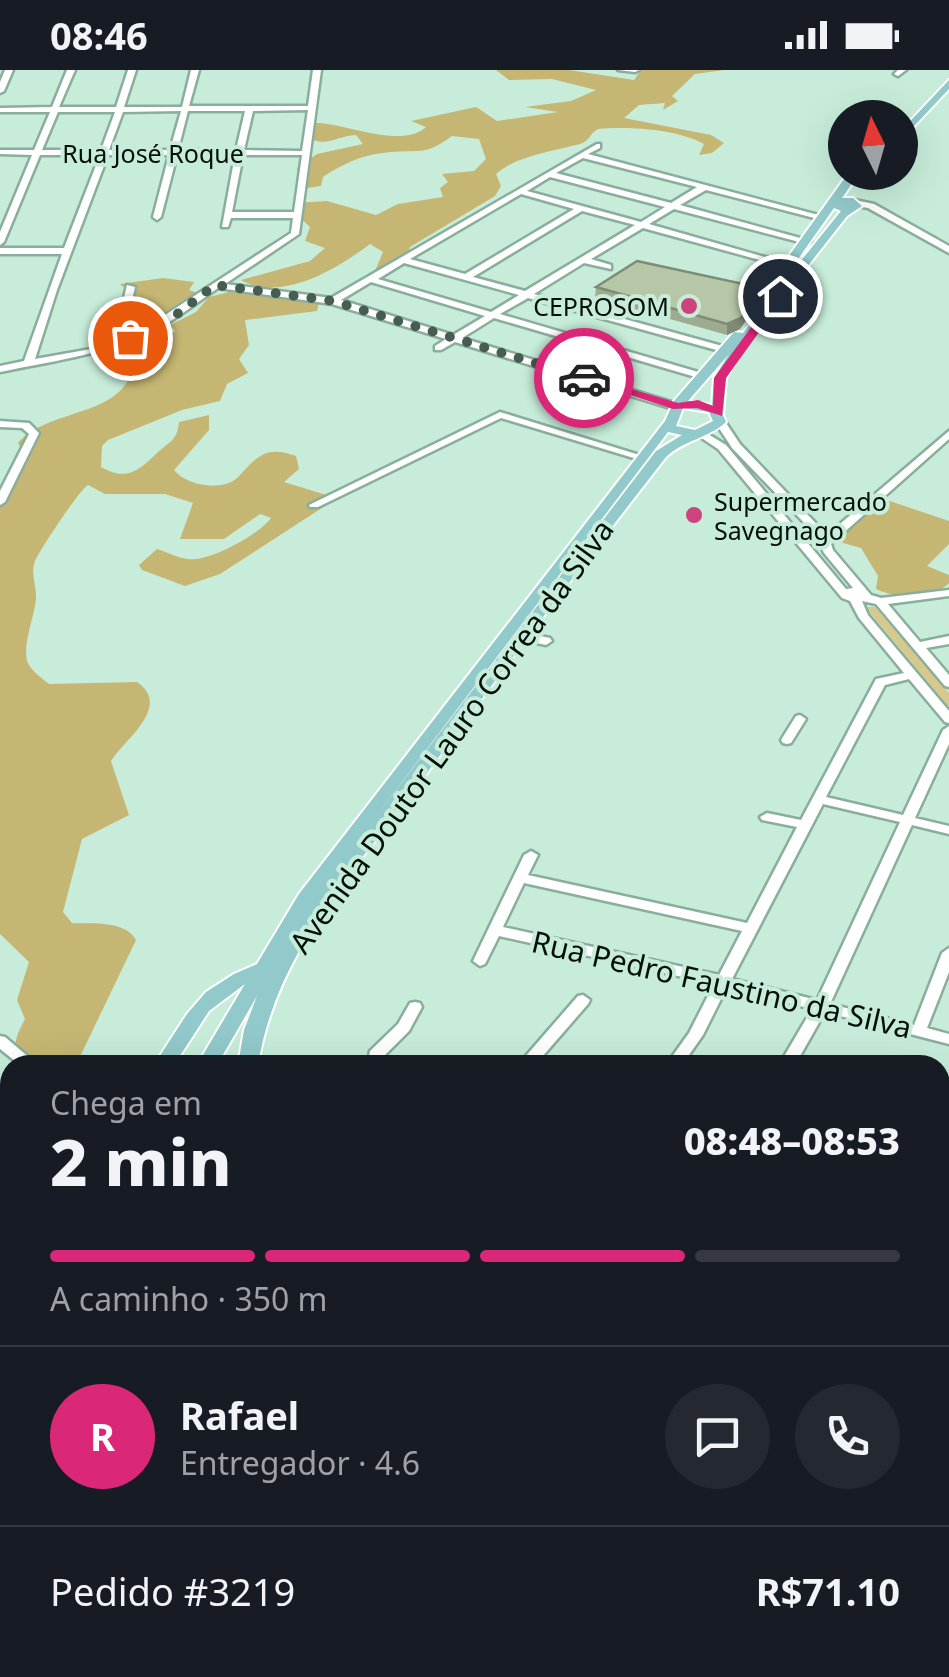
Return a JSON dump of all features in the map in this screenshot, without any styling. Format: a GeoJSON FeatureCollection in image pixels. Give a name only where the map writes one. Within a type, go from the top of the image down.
{"type":"FeatureCollection","features":[{"type":"Feature","properties":{"kind":"main road"},"geometry":{"type":"LineString","coordinates":[[918,106],[947,79]]}},
{"type":"Feature","properties":{"kind":"main road"},"geometry":{"type":"LineString","coordinates":[[918,115],[947,79]]}},
{"type":"Feature","properties":{"kind":"main road"},"geometry":{"type":"LineString","coordinates":[[214,1055],[305,898],[842,190]]}},
{"type":"Feature","properties":{"kind":"main road"},"geometry":{"type":"LineString","coordinates":[[719,417],[720,378],[740,345],[853,206],[861,190]]}},
{"type":"Feature","properties":{"kind":"main road"},"geometry":{"type":"LineString","coordinates":[[833,203],[853,206]]}},
{"type":"Feature","properties":{"kind":"main road"},"geometry":{"type":"LineString","coordinates":[[678,406],[698,404],[719,417]]}},
{"type":"Feature","properties":{"kind":"main road","name":"Avenida Doutor Lauro Correa da Silva"},"geometry":{"type":"LineString","coordinates":[[249,1055],[258,1021],[312,916],[529,640],[660,454],[719,417]]}},
{"type":"Feature","properties":{"kind":"main road"},"geometry":{"type":"LineString","coordinates":[[667,424],[673,432],[697,434]]}},
{"type":"Feature","properties":{"kind":"main road"},"geometry":{"type":"LineString","coordinates":[[170,1055],[204,1003],[223,985],[261,970]]}},
{"type":"Feature","properties":{"kind":"street"},"geometry":{"type":"LineString","coordinates":[[0,91],[10,70]]}},
{"type":"Feature","properties":{"kind":"street"},"geometry":{"type":"LineString","coordinates":[[0,242],[71,70]]}},
{"type":"Feature","properties":{"kind":"street"},"geometry":{"type":"LineString","coordinates":[[28,365],[132,70]]}},
{"type":"Feature","properties":{"kind":"street"},"geometry":{"type":"LineString","coordinates":[[157,217],[195,70]]}},
{"type":"Feature","properties":{"kind":"street"},"geometry":{"type":"LineString","coordinates":[[0,369],[118,343],[172,318],[293,235],[318,70]]}},
{"type":"Feature","properties":{"kind":"street"},"geometry":{"type":"LineString","coordinates":[[622,70],[633,70]]}},
{"type":"Feature","properties":{"kind":"street"},"geometry":{"type":"LineString","coordinates":[[0,110],[312,108]]}},
{"type":"Feature","properties":{"kind":"street"},"geometry":{"type":"LineString","coordinates":[[249,109],[226,220],[298,214]]}},
{"type":"Feature","properties":{"kind":"street"},"geometry":{"type":"LineString","coordinates":[[333,301],[596,146]]}},
{"type":"Feature","properties":{"kind":"street","name":"Rua José Roque"},"geometry":{"type":"LineString","coordinates":[[0,152],[306,153]]}},
{"type":"Feature","properties":{"kind":"street"},"geometry":{"type":"LineString","coordinates":[[582,155],[822,218]]}},
{"type":"Feature","properties":{"kind":"street"},"geometry":{"type":"LineString","coordinates":[[549,174],[806,240]]}},
{"type":"Feature","properties":{"kind":"street"},"geometry":{"type":"LineString","coordinates":[[438,348],[704,187]]}},
{"type":"Feature","properties":{"kind":"street"},"geometry":{"type":"LineString","coordinates":[[519,192],[789,265]]}},
{"type":"Feature","properties":{"kind":"street"},"geometry":{"type":"LineString","coordinates":[[853,206],[882,213],[949,250]]}},
{"type":"Feature","properties":{"kind":"street"},"geometry":{"type":"LineString","coordinates":[[465,278],[581,208]]}},
{"type":"Feature","properties":{"kind":"street"},"geometry":{"type":"LineString","coordinates":[[0,251],[67,252]]}},
{"type":"Feature","properties":{"kind":"street"},"geometry":{"type":"LineString","coordinates":[[403,260],[723,349]]}},
{"type":"Feature","properties":{"kind":"street"},"geometry":{"type":"LineString","coordinates":[[583,260],[608,267]]}},
{"type":"Feature","properties":{"kind":"street"},"geometry":{"type":"LineString","coordinates":[[370,279],[702,376]]}},
{"type":"Feature","properties":{"kind":"street"},"geometry":{"type":"LineString","coordinates":[[215,285],[333,301],[678,406]]}},
{"type":"Feature","properties":{"kind":"street"},"geometry":{"type":"LineString","coordinates":[[118,343],[130,287]]}},
{"type":"Feature","properties":{"kind":"street"},"geometry":{"type":"LineString","coordinates":[[314,505],[500,415],[640,457]]}},
{"type":"Feature","properties":{"kind":"street"},"geometry":{"type":"LineString","coordinates":[[719,417],[784,498],[826,542],[910,675],[949,719]]}},
{"type":"Feature","properties":{"kind":"street"},"geometry":{"type":"LineString","coordinates":[[0,424],[33,428],[0,502]]}},
{"type":"Feature","properties":{"kind":"street"},"geometry":{"type":"LineString","coordinates":[[697,434],[722,447],[793,530],[917,646],[949,683]]}},
{"type":"Feature","properties":{"kind":"street"},"geometry":{"type":"LineString","coordinates":[[826,542],[949,434]]}},
{"type":"Feature","properties":{"kind":"street"},"geometry":{"type":"LineString","coordinates":[[738,467],[750,471],[767,491],[784,498]]}},
{"type":"Feature","properties":{"kind":"street"},"geometry":{"type":"LineString","coordinates":[[0,469],[16,470]]}},
{"type":"Feature","properties":{"kind":"street"},"geometry":{"type":"LineString","coordinates":[[793,530],[845,526]]}},
{"type":"Feature","properties":{"kind":"street"},"geometry":{"type":"LineString","coordinates":[[862,597],[949,593]]}},
{"type":"Feature","properties":{"kind":"street"},"geometry":{"type":"LineString","coordinates":[[917,646],[949,640]]}},
{"type":"Feature","properties":{"kind":"street"},"geometry":{"type":"LineString","coordinates":[[681,1055],[880,682],[910,675]]}},
{"type":"Feature","properties":{"kind":"street"},"geometry":{"type":"LineString","coordinates":[[787,740],[800,719]]}},
{"type":"Feature","properties":{"kind":"street"},"geometry":{"type":"LineString","coordinates":[[793,1055],[822,1005],[905,820],[937,764],[949,730]]}},
{"type":"Feature","properties":{"kind":"street"},"geometry":{"type":"LineString","coordinates":[[937,764],[949,752]]}},
{"type":"Feature","properties":{"kind":"street"},"geometry":{"type":"LineString","coordinates":[[818,798],[949,830]]}},
{"type":"Feature","properties":{"kind":"street"},"geometry":{"type":"LineString","coordinates":[[767,817],[805,825]]}},
{"type":"Feature","properties":{"kind":"street"},"geometry":{"type":"LineString","coordinates":[[480,961],[531,855]]}},
{"type":"Feature","properties":{"kind":"street"},"geometry":{"type":"LineString","coordinates":[[520,878],[749,928]]}},
{"type":"Feature","properties":{"kind":"street","name":"Rua Pedro Faustino da Silva"},"geometry":{"type":"LineString","coordinates":[[495,930],[822,1005],[949,1039]]}},
{"type":"Feature","properties":{"kind":"street"},"geometry":{"type":"LineString","coordinates":[[919,1030],[949,953]]}},
{"type":"Feature","properties":{"kind":"street"},"geometry":{"type":"LineString","coordinates":[[535,1055],[583,1000]]}},
{"type":"Feature","properties":{"kind":"street"},"geometry":{"type":"LineString","coordinates":[[376,1055],[404,1028],[415,1006]]}},
{"type":"Feature","properties":{"kind":"shaded area"},"geometry":{"type":"Polygon","coordinates":[[[496,70],[569,70],[634,80],[641,70],[724,70],[695,74],[672,96],[678,101],[663,110],[665,103],[639,105],[624,118],[711,135],[724,143],[712,153],[699,155],[704,144],[681,135],[638,128],[598,129],[583,143],[524,158],[504,168],[496,174],[501,186],[495,196],[410,247],[405,266],[375,271],[383,252],[370,244],[309,280],[274,287],[241,280],[310,261],[325,248],[305,241],[310,227],[297,215],[295,203],[327,201],[376,215],[398,204],[443,197],[440,188],[448,182],[442,174],[474,171],[486,159],[479,139],[452,136],[426,150],[359,158],[323,177],[321,186],[301,189],[297,168],[317,154],[363,144],[356,135],[325,142],[312,140],[305,136],[307,123],[401,136],[426,127],[411,121],[476,107],[497,121],[558,112],[525,107],[571,101],[596,90],[552,79],[509,80],[496,70]]]}},
{"type":"Feature","properties":{"kind":"shaded area"},"geometry":{"type":"Polygon","coordinates":[[[163,278],[194,282],[189,290],[198,293],[142,328],[118,335],[104,333],[114,304],[125,302],[147,309],[120,284],[163,278]]]}},
{"type":"Feature","properties":{"kind":"shaded area"},"geometry":{"type":"Polygon","coordinates":[[[229,292],[319,302],[317,311],[245,320],[249,345],[239,359],[248,373],[227,384],[220,401],[182,410],[108,440],[102,446],[101,467],[118,474],[132,472],[172,440],[179,422],[209,415],[209,430],[174,470],[180,476],[216,486],[234,481],[264,454],[286,453],[296,456],[299,469],[284,482],[330,496],[328,504],[220,574],[185,586],[142,570],[139,565],[157,549],[188,559],[208,557],[245,539],[271,518],[260,514],[224,539],[180,539],[193,503],[165,494],[105,494],[88,485],[38,555],[33,571],[36,599],[26,646],[31,668],[49,684],[137,682],[147,691],[150,701],[143,722],[111,761],[129,815],[82,839],[63,912],[72,923],[116,926],[136,940],[81,1055],[19,1055],[17,1037],[25,1019],[17,1000],[29,962],[0,934],[0,505],[28,460],[18,443],[48,423],[116,394],[127,381],[133,364],[175,331],[170,325],[196,312],[209,297],[229,292]]]}},
{"type":"Feature","properties":{"kind":"shaded area"},"geometry":{"type":"Polygon","coordinates":[[[884,499],[949,521],[949,544],[927,566],[949,575],[949,583],[942,589],[914,596],[876,589],[878,576],[861,548],[836,541],[884,499]]]}},
{"type":"Feature","properties":{"kind":"shaded area"},"geometry":{"type":"Polygon","coordinates":[[[865,607],[875,607],[949,693],[949,707],[865,607]]]}},
{"type":"Feature","properties":{"kind":"building","name":"CEPROSOM"},"geometry":{"type":"Polygon","coordinates":[[[637,261],[762,288],[741,318],[727,324],[596,287],[637,261]]]}},
{"type":"Feature","properties":{"kind":"way so far"},"geometry":{"type":"LineString","coordinates":[[130,338],[172,318],[215,285],[333,301],[584,378]]}},
{"type":"Feature","properties":{"kind":"place","name":"CEPROSOM"},"geometry":{"type":"Point","coordinates":[689,306]}},
{"type":"Feature","properties":{"kind":"place","name":"Supermercado Savegnago"},"geometry":{"type":"Point","coordinates":[694,515]}},
{"type":"Feature","properties":{"kind":"route"},"geometry":{"type":"LineString","coordinates":[[584,378],[678,406],[698,404],[718,413],[720,378],[740,345],[780,296]]}}]}
